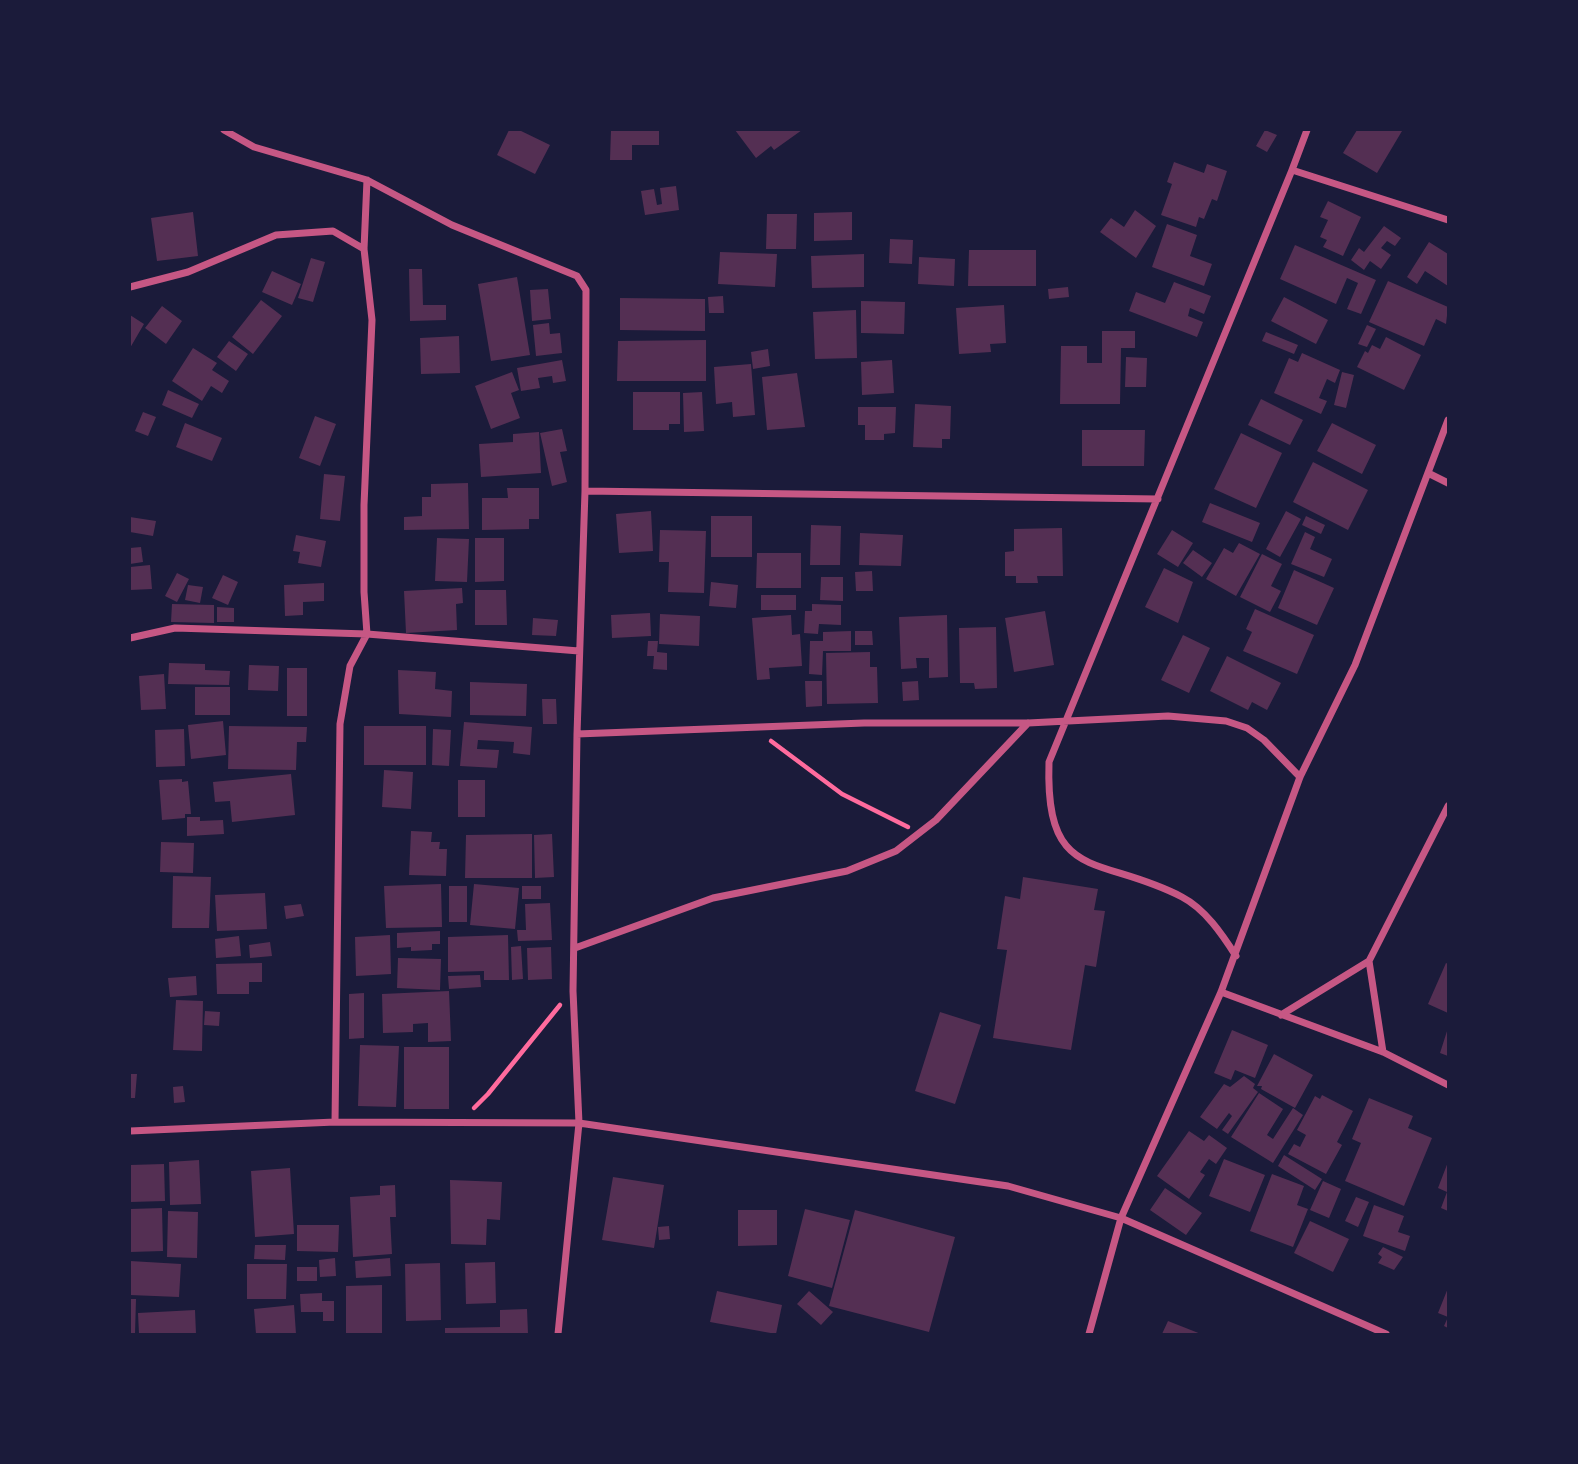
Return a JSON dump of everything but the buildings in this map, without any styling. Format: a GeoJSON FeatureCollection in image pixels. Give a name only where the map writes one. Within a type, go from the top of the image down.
{"type":"FeatureCollection","features":[{"type":"Feature","properties":{"kind":"street"},"geometry":{"type":"LineString","coordinates":[[224,130],[254,147],[367,180],[452,225],[577,276],[586,290],[585,491],[577,734],[573,991],[579,1123],[558,1335]]}},
{"type":"Feature","properties":{"kind":"street"},"geometry":{"type":"LineString","coordinates":[[1236,956],[1220,930],[1184,898],[1100,868],[1068,849],[1055,828],[1049,811],[1049,762],[1307,130]]}},
{"type":"Feature","properties":{"kind":"street"},"geometry":{"type":"LineString","coordinates":[[1292,170],[1448,220]]}},
{"type":"Feature","properties":{"kind":"street"},"geometry":{"type":"LineString","coordinates":[[335,1122],[340,724],[350,666],[367,634],[363,592],[372,320],[364,249],[367,180]]}},
{"type":"Feature","properties":{"kind":"street"},"geometry":{"type":"LineString","coordinates":[[130,287],[188,272],[276,235],[333,232],[364,249]]}},
{"type":"Feature","properties":{"kind":"street"},"geometry":{"type":"LineString","coordinates":[[1089,1335],[1121,1218],[1236,956],[1300,777],[1354,665],[1448,420]]}},
{"type":"Feature","properties":{"kind":"street"},"geometry":{"type":"LineString","coordinates":[[1428,473],[1448,483]]}},
{"type":"Feature","properties":{"kind":"street"},"geometry":{"type":"LineString","coordinates":[[585,491],[1158,499]]}},
{"type":"Feature","properties":{"kind":"street"},"geometry":{"type":"LineString","coordinates":[[130,638],[175,628],[367,634],[579,651]]}},
{"type":"Feature","properties":{"kind":"street"},"geometry":{"type":"LineString","coordinates":[[577,734],[864,723],[1028,723],[1065,719],[1168,716],[1226,721],[1247,728],[1264,740],[1300,777]]}},
{"type":"Feature","properties":{"kind":"street"},"geometry":{"type":"LineString","coordinates":[[575,948],[713,898],[847,871],[896,851],[921,834],[1028,723]]}},
{"type":"Feature","properties":{"kind":"street"},"geometry":{"type":"LineString","coordinates":[[1281,1015],[1369,961],[1448,806]]}},
{"type":"Feature","properties":{"kind":"street"},"geometry":{"type":"LineString","coordinates":[[1369,961],[1383,1052]]}},
{"type":"Feature","properties":{"kind":"street"},"geometry":{"type":"LineString","coordinates":[[1221,992],[1383,1052],[1448,1085]]}},
{"type":"Feature","properties":{"kind":"street"},"geometry":{"type":"LineString","coordinates":[[130,1131],[229,1129],[335,1122],[579,1123],[1008,1186],[1121,1218],[1386,1335]]}},
{"type":"Feature","properties":{"kind":"path"},"geometry":{"type":"LineString","coordinates":[[755,727],[834,789],[921,834]]}},
{"type":"Feature","properties":{"kind":"path"},"geometry":{"type":"LineString","coordinates":[[458,1123],[488,1094],[545,1021],[573,991]]}}]}
